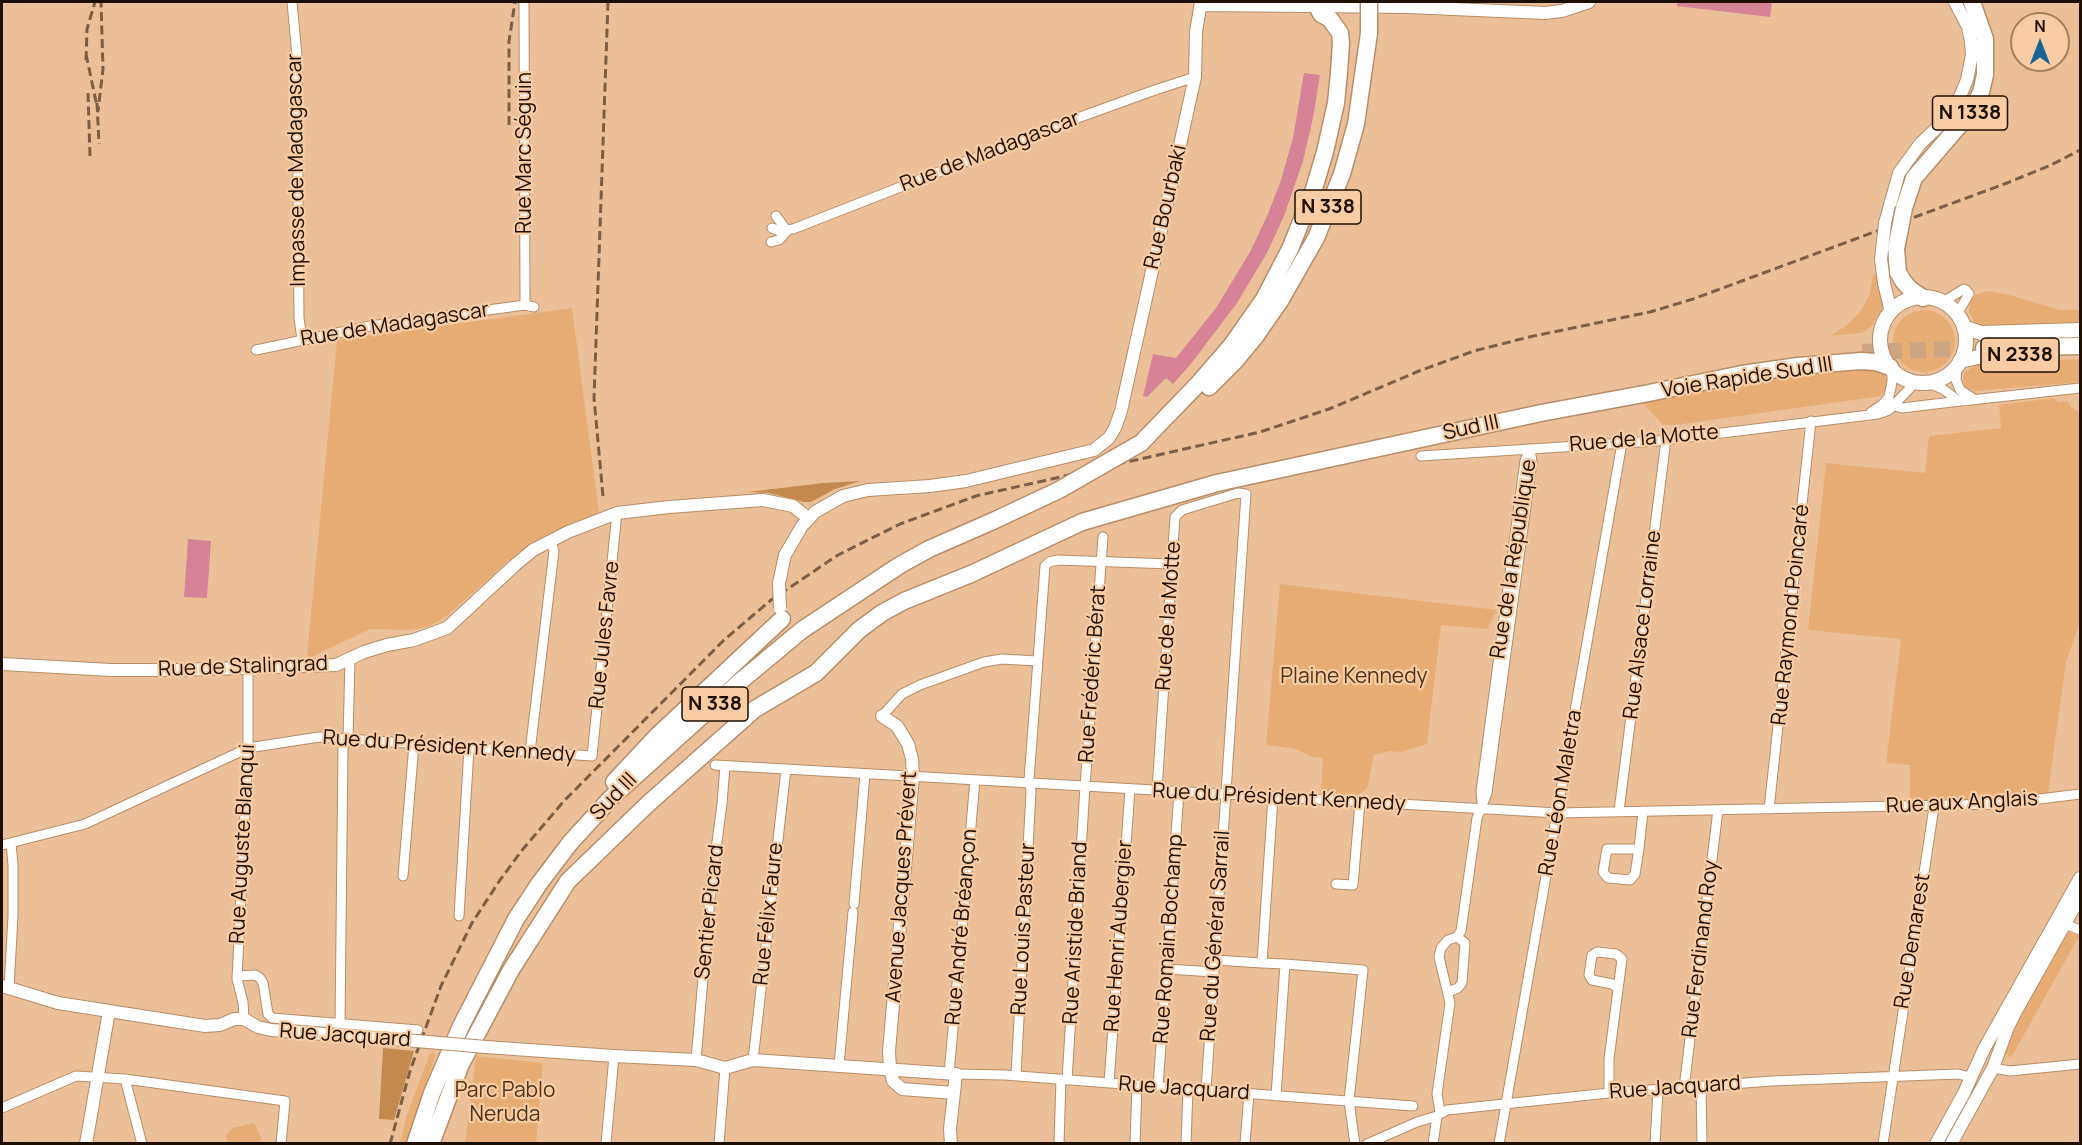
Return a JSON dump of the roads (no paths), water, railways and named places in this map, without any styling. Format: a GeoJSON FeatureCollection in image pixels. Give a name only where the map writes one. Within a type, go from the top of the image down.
{"type":"FeatureCollection","features":[{"type":"Feature","properties":{"kind":"highway","name":"N 338"},"geometry":{"type":"LineString","coordinates":[[1141,442],[1195,400],[1236,360],[1280,301],[1316,238],[1342,174],[1356,124],[1369,33],[1368,2]]}},
{"type":"Feature","properties":{"kind":"highway","name":"N 1338"},"geometry":{"type":"LineString","coordinates":[[1923,298],[1911,290],[1898,272],[1896,249],[1904,208],[1914,178],[1964,120],[1974,107],[1981,92],[1985,75],[1985,39],[1972,2]]}},
{"type":"Feature","properties":{"kind":"highway"},"geometry":{"type":"LineString","coordinates":[[1141,442],[1198,384],[1231,346],[1264,299],[1290,249],[1313,192],[1336,103],[1340,33],[1330,19],[1321,14],[1317,6]]}},
{"type":"Feature","properties":{"kind":"highway"},"geometry":{"type":"LineString","coordinates":[[1984,348],[2080,346]]}},
{"type":"Feature","properties":{"kind":"highway"},"geometry":{"type":"LineString","coordinates":[[1604,401],[1610,393],[1746,364],[1796,356],[1862,352]]}},
{"type":"Feature","properties":{"kind":"highway","name":"Voie Rapide Sud III"},"geometry":{"type":"LineString","coordinates":[[1604,401],[1776,369],[1861,361],[1876,362],[1891,369]]}},
{"type":"Feature","properties":{"kind":"highway","name":"Sud III"},"geometry":{"type":"LineString","coordinates":[[431,1143],[461,1064],[511,970],[568,881],[650,802],[755,709],[816,673],[859,630],[882,613],[904,601],[996,563],[1082,522],[1217,483],[1604,401]]}},
{"type":"Feature","properties":{"kind":"highway","name":"Sud III"},"geometry":{"type":"LineString","coordinates":[[415,1143],[432,1092],[507,937],[539,884],[570,843],[611,798],[736,685],[802,630],[892,570],[929,549],[1059,490],[1141,442]]}},
{"type":"Feature","properties":{"kind":"highway"},"geometry":{"type":"LineString","coordinates":[[570,843],[589,812],[633,760],[781,613]]}},
{"type":"Feature","properties":{"kind":"main road"},"geometry":{"type":"LineString","coordinates":[[1923,298],[1943,302],[1956,314],[1964,327],[1966,341],[1959,364],[1942,379],[1922,383],[1906,380],[1891,369],[1883,356],[1880,340],[1885,320],[1904,302],[1923,298]]}},
{"type":"Feature","properties":{"kind":"main road","name":"N 2338"},"geometry":{"type":"LineString","coordinates":[[1964,327],[1981,333],[2080,330]]}},
{"type":"Feature","properties":{"kind":"main road","name":"N 2338"},"geometry":{"type":"LineString","coordinates":[[1959,364],[1997,356],[2080,353]]}},
{"type":"Feature","properties":{"kind":"street","name":"Impasse de Madagascar"},"geometry":{"type":"LineString","coordinates":[[292,2],[297,56],[299,295],[302,339]]}},
{"type":"Feature","properties":{"kind":"street","name":"Rue Marc Séguin"},"geometry":{"type":"LineString","coordinates":[[524,2],[530,306]]}},
{"type":"Feature","properties":{"kind":"street"},"geometry":{"type":"LineString","coordinates":[[1201,3],[1430,7],[1545,13],[1562,11],[1589,2]]}},
{"type":"Feature","properties":{"kind":"street","name":"N 1338"},"geometry":{"type":"LineString","coordinates":[[1891,312],[1881,259],[1887,214],[1899,173],[1920,144],[1950,113],[1962,94],[1967,80],[1972,55],[1971,42],[1968,27],[1955,2]]}},
{"type":"Feature","properties":{"kind":"street","name":"Rue Bourbaki"},"geometry":{"type":"LineString","coordinates":[[808,518],[834,501],[857,492],[966,481],[1094,450],[1109,438],[1121,411],[1195,77],[1196,32],[1201,3]]}},
{"type":"Feature","properties":{"kind":"street","name":"Rue de Madagascar"},"geometry":{"type":"LineString","coordinates":[[771,242],[778,240],[787,231],[1082,116],[1195,77]]}},
{"type":"Feature","properties":{"kind":"street"},"geometry":{"type":"LineString","coordinates":[[776,216],[787,231]]}},
{"type":"Feature","properties":{"kind":"street"},"geometry":{"type":"LineString","coordinates":[[772,228],[787,231]]}},
{"type":"Feature","properties":{"kind":"street"},"geometry":{"type":"LineString","coordinates":[[1943,302],[1964,289],[1966,290],[1968,294],[1956,314]]}},
{"type":"Feature","properties":{"kind":"street","name":"Rue de Madagascar"},"geometry":{"type":"LineString","coordinates":[[256,350],[370,326],[530,306]]}},
{"type":"Feature","properties":{"kind":"street"},"geometry":{"type":"LineString","coordinates":[[1959,364],[1956,380],[1960,390],[1966,396],[1976,400]]}},
{"type":"Feature","properties":{"kind":"street"},"geometry":{"type":"LineString","coordinates":[[1866,414],[1882,405],[1889,397],[1892,382],[1891,369]]}},
{"type":"Feature","properties":{"kind":"street"},"geometry":{"type":"LineString","coordinates":[[1894,406],[1922,383],[1943,389],[1962,401]]}},
{"type":"Feature","properties":{"kind":"street","name":"Rue de la Motte"},"geometry":{"type":"LineString","coordinates":[[1421,456],[1666,440],[1884,413],[1894,406],[1902,408],[2080,388]]}},
{"type":"Feature","properties":{"kind":"street","name":"Rue Raymond Poincaré"},"geometry":{"type":"LineString","coordinates":[[1769,809],[1811,421]]}},
{"type":"Feature","properties":{"kind":"street","name":"Rue Alsace Lorraine"},"geometry":{"type":"LineString","coordinates":[[1619,812],[1666,440]]}},
{"type":"Feature","properties":{"kind":"street","name":"Rue Léon Maletra"},"geometry":{"type":"LineString","coordinates":[[1499,1143],[1508,1103],[1622,443]]}},
{"type":"Feature","properties":{"kind":"street","name":"Rue de la République"},"geometry":{"type":"LineString","coordinates":[[1433,1143],[1439,1114],[1437,1094],[1450,1004],[1439,957],[1441,948],[1448,940],[1457,937],[1461,931],[1477,818],[1487,793],[1509,606],[1532,462],[1530,449]]}},
{"type":"Feature","properties":{"kind":"street","name":"Rue de la Motte"},"geometry":{"type":"LineString","coordinates":[[1157,790],[1176,518],[1182,510],[1238,493],[1246,494]]}},
{"type":"Feature","properties":{"kind":"street","name":"Rue du Général Sarrail"},"geometry":{"type":"LineString","coordinates":[[1206,1090],[1246,494]]}},
{"type":"Feature","properties":{"kind":"street","name":"Rue de Stalingrad"},"geometry":{"type":"LineString","coordinates":[[2,664],[111,670],[336,664],[387,645],[414,640],[447,628],[533,550],[568,532],[617,513],[763,500],[793,506],[808,518]]}},
{"type":"Feature","properties":{"kind":"street","name":"Rue Jules Favre"},"geometry":{"type":"LineString","coordinates":[[592,756],[617,513]]}},
{"type":"Feature","properties":{"kind":"street"},"geometry":{"type":"LineString","coordinates":[[781,613],[779,583],[785,555],[808,518]]}},
{"type":"Feature","properties":{"kind":"street","name":"Rue Frédéric Bérat"},"geometry":{"type":"LineString","coordinates":[[1084,786],[1103,537]]}},
{"type":"Feature","properties":{"kind":"street"},"geometry":{"type":"LineString","coordinates":[[530,752],[554,551],[551,541]]}},
{"type":"Feature","properties":{"kind":"street","name":"Rue Louis Pasteur"},"geometry":{"type":"LineString","coordinates":[[1016,1076],[1031,791],[1029,783],[1045,566],[1049,562],[1058,560],[1102,561]]}},
{"type":"Feature","properties":{"kind":"street","name":"Rue Frédéric Bérat"},"geometry":{"type":"LineString","coordinates":[[1102,561],[1172,564]]}},
{"type":"Feature","properties":{"kind":"street"},"geometry":{"type":"LineString","coordinates":[[340,1024],[343,747],[348,739],[350,659]]}},
{"type":"Feature","properties":{"kind":"street"},"geometry":{"type":"LineString","coordinates":[[882,716],[902,694],[920,685],[984,662],[1002,659],[1037,661]]}},
{"type":"Feature","properties":{"kind":"street","name":"Rue Auguste Blanqui"},"geometry":{"type":"LineString","coordinates":[[244,1019],[237,976],[248,748],[248,668]]}},
{"type":"Feature","properties":{"kind":"street","name":"Avenue Jacques Prévert"},"geometry":{"type":"LineString","coordinates":[[882,716],[897,726],[908,744],[913,777],[889,1051],[890,1069]]}},
{"type":"Feature","properties":{"kind":"street","name":"Rue du Président Kennedy"},"geometry":{"type":"LineString","coordinates":[[6,844],[85,824],[248,748],[319,737],[592,756]]}},
{"type":"Feature","properties":{"kind":"street"},"geometry":{"type":"LineString","coordinates":[[403,876],[414,744]]}},
{"type":"Feature","properties":{"kind":"street"},"geometry":{"type":"LineString","coordinates":[[459,916],[469,748]]}},
{"type":"Feature","properties":{"kind":"street","name":"Rue du Président Kennedy"},"geometry":{"type":"LineString","coordinates":[[720,765],[1360,802],[1482,805],[1558,813],[1843,807]]}},
{"type":"Feature","properties":{"kind":"street","name":"Sentier Picard"},"geometry":{"type":"LineString","coordinates":[[696,1060],[711,886],[722,804],[720,765]]}},
{"type":"Feature","properties":{"kind":"street","name":"Rue Félix Faure"},"geometry":{"type":"LineString","coordinates":[[753,1060],[786,769]]}},
{"type":"Feature","properties":{"kind":"street"},"geometry":{"type":"LineString","coordinates":[[839,1065],[865,774]]}},
{"type":"Feature","properties":{"kind":"street","name":"Rue André Bréançon"},"geometry":{"type":"LineString","coordinates":[[952,1074],[975,780]]}},
{"type":"Feature","properties":{"kind":"street","name":"Rue Aristide Briand"},"geometry":{"type":"LineString","coordinates":[[1059,1143],[1084,786]]}},
{"type":"Feature","properties":{"kind":"street","name":"Rue Henri Aubergier"},"geometry":{"type":"LineString","coordinates":[[1109,1083],[1130,789]]}},
{"type":"Feature","properties":{"kind":"street","name":"Rue Romain Bochamp"},"geometry":{"type":"LineString","coordinates":[[1158,1087],[1179,792]]}},
{"type":"Feature","properties":{"kind":"street","name":"Rue aux Anglais"},"geometry":{"type":"LineString","coordinates":[[1843,807],[1999,804],[2080,794]]}},
{"type":"Feature","properties":{"kind":"street"},"geometry":{"type":"LineString","coordinates":[[1262,963],[1273,797]]}},
{"type":"Feature","properties":{"kind":"street"},"geometry":{"type":"LineString","coordinates":[[1336,884],[1353,885],[1360,802]]}},
{"type":"Feature","properties":{"kind":"street","name":"Rue Demarest"},"geometry":{"type":"LineString","coordinates":[[1883,1143],[1934,807]]}},
{"type":"Feature","properties":{"kind":"street","name":"Rue Ferdinand Roy"},"geometry":{"type":"LineString","coordinates":[[1684,1088],[1718,810]]}},
{"type":"Feature","properties":{"kind":"street"},"geometry":{"type":"LineString","coordinates":[[1639,849],[1607,849],[1603,872],[1608,878],[1630,880],[1635,874],[1639,849],[1643,811]]}},
{"type":"Feature","properties":{"kind":"street"},"geometry":{"type":"LineString","coordinates":[[6,844],[13,916],[5,987],[58,1003],[205,1026],[244,1019]]}},
{"type":"Feature","properties":{"kind":"street"},"geometry":{"type":"LineString","coordinates":[[1936,1143],[1964,1093],[1984,1049],[2080,878]]}},
{"type":"Feature","properties":{"kind":"street"},"geometry":{"type":"LineString","coordinates":[[1951,1143],[1993,1068],[2008,1027],[2080,897]]}},
{"type":"Feature","properties":{"kind":"street"},"geometry":{"type":"LineString","coordinates":[[2065,924],[2080,930]]}},
{"type":"Feature","properties":{"kind":"street","name":"Rue de la République"},"geometry":{"type":"LineString","coordinates":[[1448,992],[1458,988],[1462,983],[1466,943],[1457,937]]}},
{"type":"Feature","properties":{"kind":"street"},"geometry":{"type":"LineString","coordinates":[[1609,1093],[1609,1059],[1622,959],[1616,954],[1597,952],[1592,955],[1589,975],[1592,980],[1612,984],[1618,988]]}},
{"type":"Feature","properties":{"kind":"street"},"geometry":{"type":"LineString","coordinates":[[1215,960],[1363,970],[1349,1101],[1355,1143]]}},
{"type":"Feature","properties":{"kind":"street"},"geometry":{"type":"LineString","coordinates":[[1276,1096],[1285,964]]}},
{"type":"Feature","properties":{"kind":"street"},"geometry":{"type":"LineString","coordinates":[[1167,969],[1214,972]]}},
{"type":"Feature","properties":{"kind":"street"},"geometry":{"type":"LineString","coordinates":[[237,976],[255,975],[260,978],[263,983],[268,1014],[272,1018],[418,1030]]}},
{"type":"Feature","properties":{"kind":"street"},"geometry":{"type":"LineString","coordinates":[[86,1143],[110,1011]]}},
{"type":"Feature","properties":{"kind":"street","name":"Rue Jacquard"},"geometry":{"type":"LineString","coordinates":[[244,1019],[258,1027],[271,1030],[486,1047],[696,1060],[725,1068]]}},
{"type":"Feature","properties":{"kind":"street"},"geometry":{"type":"LineString","coordinates":[[606,1143],[614,1056]]}},
{"type":"Feature","properties":{"kind":"street"},"geometry":{"type":"LineString","coordinates":[[719,1143],[725,1068],[753,1060],[952,1074],[954,1092],[950,1129],[951,1143]]}},
{"type":"Feature","properties":{"kind":"street"},"geometry":{"type":"LineString","coordinates":[[1993,1068],[2010,1071],[2080,1064]]}},
{"type":"Feature","properties":{"kind":"street"},"geometry":{"type":"LineString","coordinates":[[890,1069],[893,1082],[902,1089],[954,1092]]}},
{"type":"Feature","properties":{"kind":"street","name":"Rue Jacquard"},"geometry":{"type":"LineString","coordinates":[[952,1074],[1064,1079],[1413,1106]]}},
{"type":"Feature","properties":{"kind":"street","name":"Rue Jacquard"},"geometry":{"type":"LineString","coordinates":[[1367,1143],[1448,1110],[1508,1103],[1772,1081],[1963,1074],[1970,1077]]}},
{"type":"Feature","properties":{"kind":"street"},"geometry":{"type":"LineString","coordinates":[[2,1108],[76,1076],[125,1079],[285,1101],[281,1143]]}},
{"type":"Feature","properties":{"kind":"street"},"geometry":{"type":"LineString","coordinates":[[125,1079],[142,1143]]}},
{"type":"Feature","properties":{"kind":"street"},"geometry":{"type":"LineString","coordinates":[[1135,1143],[1137,1085]]}},
{"type":"Feature","properties":{"kind":"street"},"geometry":{"type":"LineString","coordinates":[[1701,1087],[1702,1143]]}},
{"type":"Feature","properties":{"kind":"street"},"geometry":{"type":"LineString","coordinates":[[1186,1143],[1188,1089]]}},
{"type":"Feature","properties":{"kind":"street"},"geometry":{"type":"LineString","coordinates":[[1655,1143],[1658,1090]]}},
{"type":"Feature","properties":{"kind":"street"},"geometry":{"type":"LineString","coordinates":[[1245,1143],[1249,1094]]}},
{"type":"Feature","properties":{"kind":"tunnel"},"geometry":{"type":"LineString","coordinates":[[1862,352],[1984,348]]}},
{"type":"Feature","properties":{"kind":"railway"},"geometry":{"type":"LineString","coordinates":[[86,60],[87,29],[95,2]]}},
{"type":"Feature","properties":{"kind":"railway"},"geometry":{"type":"LineString","coordinates":[[86,54],[98,111],[103,69],[101,2]]}},
{"type":"Feature","properties":{"kind":"railway"},"geometry":{"type":"LineString","coordinates":[[509,125],[509,41],[515,2]]}},
{"type":"Feature","properties":{"kind":"railway"},"geometry":{"type":"LineString","coordinates":[[603,496],[594,398],[608,2]]}},
{"type":"Feature","properties":{"kind":"railway"},"geometry":{"type":"LineString","coordinates":[[88,93],[90,156]]}},
{"type":"Feature","properties":{"kind":"railway"},"geometry":{"type":"LineString","coordinates":[[97,103],[99,144]]}},
{"type":"Feature","properties":{"kind":"railway"},"geometry":{"type":"LineString","coordinates":[[390,1144],[410,1071],[441,986],[472,923],[523,849],[564,801],[724,640],[771,600],[838,555],[900,524],[976,496],[1260,432],[1329,409],[1419,371],[1474,351],[1650,312],[1693,299],[2007,183],[2080,150]]}},
{"type":"Feature","properties":{"kind":"park label","name":"Plaine Kennedy"},"geometry":{"type":"Point","coordinates":[1354,677]}},
{"type":"Feature","properties":{"kind":"park label","name":"Parc Pablo Neruda"},"geometry":{"type":"Point","coordinates":[505,1103]}}]}
